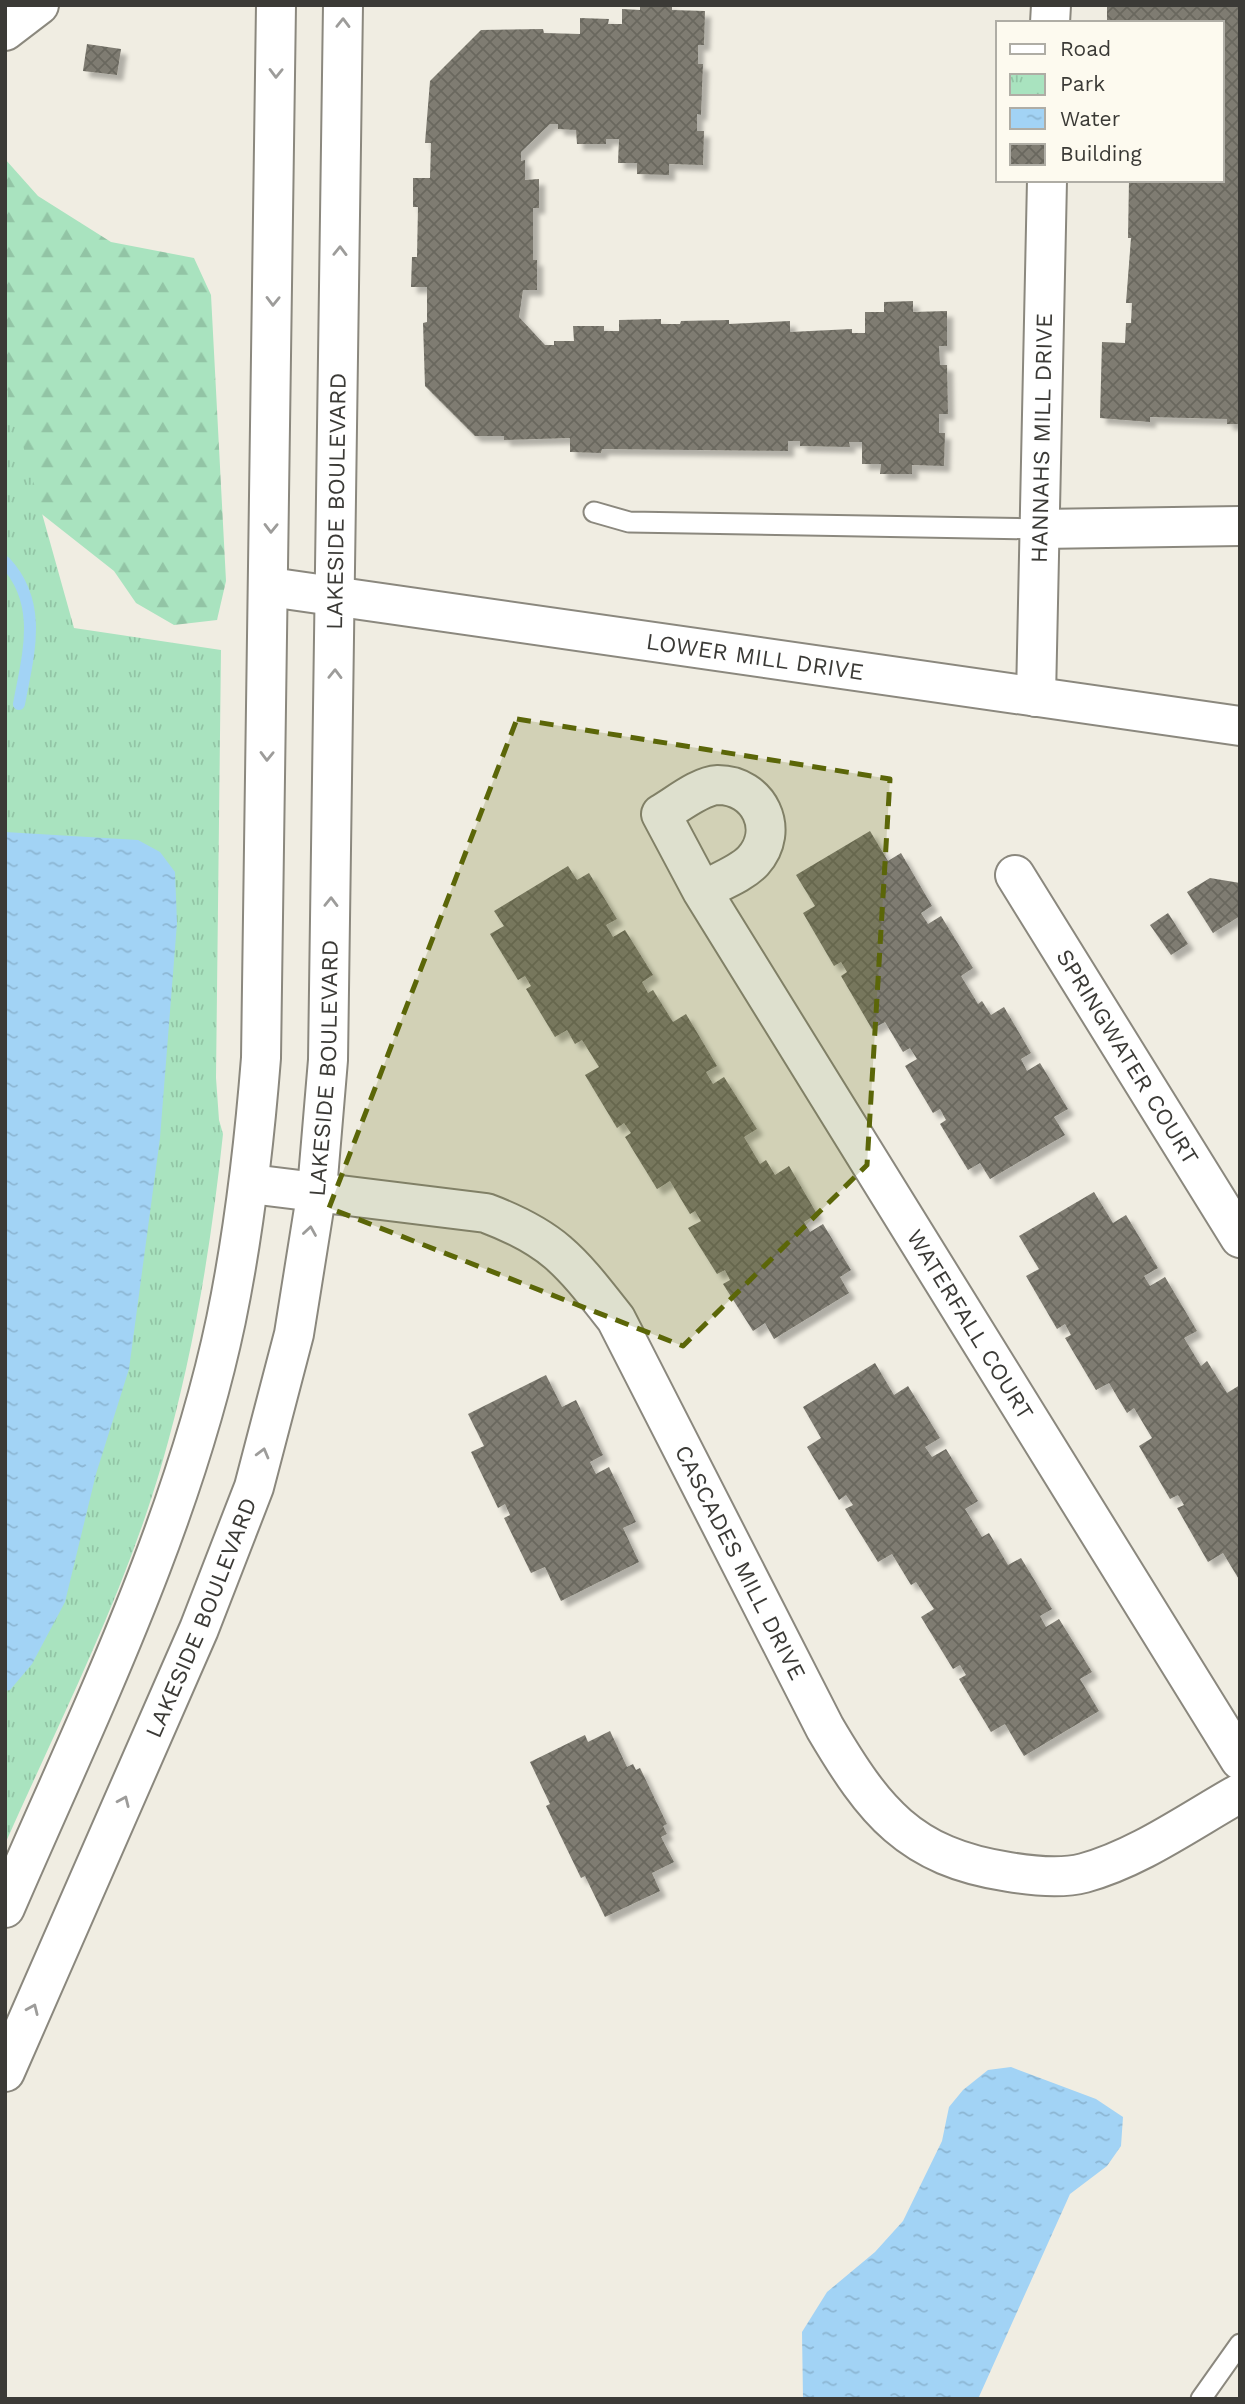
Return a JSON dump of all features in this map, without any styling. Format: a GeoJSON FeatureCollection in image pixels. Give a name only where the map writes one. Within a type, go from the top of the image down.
{"type":"FeatureCollection","features":[{"type":"Feature","properties":{"kind":"street"},"geometry":{"type":"LineString","coordinates":[[5,31],[39,5]]}},
{"type":"Feature","properties":{"kind":"street"},"geometry":{"type":"LineString","coordinates":[[5,1908],[136,1608],[186,1467],[226,1322],[251,1184],[261,1058],[270,587],[276,5]]}},
{"type":"Feature","properties":{"kind":"street","name":"LAKESIDE BOULEVARD"},"geometry":{"type":"LineString","coordinates":[[5,2072],[199,1629],[254,1487],[294,1334],[317,1190],[328,1060],[344,5]]}},
{"type":"Feature","properties":{"kind":"street","name":"HANNAHS MILL DRIVE"},"geometry":{"type":"LineString","coordinates":[[1036,697],[1047,182]]}},
{"type":"Feature","properties":{"kind":"street"},"geometry":{"type":"LineString","coordinates":[[1040,528],[1240,526]]}},
{"type":"Feature","properties":{"kind":"street","name":"LOWER MILL DRIVE"},"geometry":{"type":"LineString","coordinates":[[270,587],[1240,726]]}},
{"type":"Feature","properties":{"kind":"street","name":"SPRINGWATER COURT"},"geometry":{"type":"LineString","coordinates":[[1015,875],[1240,1238]]}},
{"type":"Feature","properties":{"kind":"street","name":"WATERFALL COURT"},"geometry":{"type":"LineString","coordinates":[[702,891],[1240,1759]]}},
{"type":"Feature","properties":{"kind":"street","name":"CASCADES MILL DRIVE"},"geometry":{"type":"LineString","coordinates":[[251,1184],[317,1190],[486,1213],[519,1226],[550,1243],[578,1270],[615,1319],[825,1728],[860,1787],[892,1822],[934,1851],[982,1868],[1035,1876],[1081,1873],[1123,1859],[1240,1793]]}},
{"type":"Feature","properties":{"kind":"lane"},"geometry":{"type":"LineString","coordinates":[[594,512],[629,523],[1040,528]]}},
{"type":"Feature","properties":{"kind":"lane"},"geometry":{"type":"LineString","coordinates":[[1201,2399],[1240,2344]]}},
{"type":"Feature","properties":{"kind":"highlighted area"},"geometry":{"type":"Polygon","coordinates":[[[517,719],[890,779],[867,1165],[683,1346],[329,1208],[517,719]]]}},
{"type":"Feature","properties":{"kind":"green space"},"geometry":{"type":"Polygon","coordinates":[[[5,159],[38,196],[111,242],[194,258],[211,295],[226,581],[217,620],[174,625],[136,603],[114,571],[15,493],[5,495],[5,159]]]}},
{"type":"Feature","properties":{"kind":"green space"},"geometry":{"type":"Polygon","coordinates":[[[5,381],[74,628],[221,650],[216,1078],[219,1120],[223,1134],[200,1302],[161,1467],[146,1515],[109,1611],[5,1844],[5,381]]]}},
{"type":"Feature","properties":{"kind":"water"},"geometry":{"type":"Polygon","coordinates":[[[5,832],[138,840],[160,852],[175,872],[177,923],[160,1138],[129,1369],[96,1474],[65,1602],[32,1664],[10,1690],[5,1691],[5,832]]]}},
{"type":"Feature","properties":{"kind":"water"},"geometry":{"type":"Polygon","coordinates":[[[1011,2067],[1096,2099],[1123,2117],[1121,2146],[1107,2166],[1070,2194],[978,2399],[803,2399],[802,2332],[827,2292],[875,2252],[903,2221],[942,2141],[949,2107],[963,2090],[988,2070],[1011,2067]]]}},
{"type":"Feature","properties":{"kind":"building"},"geometry":{"type":"Polygon","coordinates":[[[640,5],[672,5],[672,10],[705,11],[704,45],[698,45],[698,64],[703,64],[701,115],[697,114],[697,131],[704,131],[703,165],[669,164],[669,175],[637,174],[637,163],[618,163],[619,139],[606,139],[606,144],[577,144],[576,130],[558,129],[558,124],[550,124],[521,152],[521,161],[525,160],[525,180],[539,179],[539,208],[533,208],[533,260],[537,260],[537,290],[523,290],[519,317],[545,345],[554,345],[554,341],[574,341],[573,326],[604,326],[604,331],[619,331],[619,320],[661,319],[661,324],[680,324],[681,321],[729,320],[729,324],[790,321],[790,332],[852,329],[852,333],[865,333],[865,312],[884,312],[884,302],[913,301],[913,312],[947,311],[947,346],[939,346],[940,365],[947,365],[948,414],[939,414],[939,433],[945,433],[944,466],[912,465],[912,474],[880,474],[881,464],[862,464],[862,442],[849,442],[850,447],[800,446],[800,441],[788,441],[788,451],[602,449],[601,453],[570,452],[570,438],[504,440],[504,436],[475,436],[425,386],[423,323],[427,322],[427,287],[411,287],[412,257],[417,257],[418,207],[413,207],[413,178],[430,178],[431,143],[425,143],[430,81],[481,30],[543,29],[544,33],[580,34],[580,18],[609,19],[608,24],[622,24],[622,9],[640,10],[640,5]]]}},
{"type":"Feature","properties":{"kind":"building"},"geometry":{"type":"Polygon","coordinates":[[[1107,5],[1240,5],[1240,424],[1227,424],[1227,419],[1150,417],[1150,422],[1100,418],[1102,342],[1125,343],[1126,323],[1131,323],[1132,303],[1126,303],[1131,238],[1128,238],[1129,182],[1224,182],[1224,21],[1107,21],[1107,5]]]}},
{"type":"Feature","properties":{"kind":"building"},"geometry":{"type":"Polygon","coordinates":[[[87,44],[121,49],[117,75],[83,71],[87,44]]]}},
{"type":"Feature","properties":{"kind":"building"},"geometry":{"type":"Polygon","coordinates":[[[870,831],[888,861],[901,853],[932,906],[921,913],[928,924],[941,916],[973,968],[961,976],[978,1004],[982,1001],[991,1015],[1004,1007],[1031,1053],[1021,1059],[1027,1071],[1040,1063],[1068,1109],[1054,1117],[1065,1135],[990,1179],[980,1163],[968,1170],[940,1124],[946,1120],[940,1109],[933,1113],[905,1066],[917,1059],[910,1048],[903,1052],[885,1022],[872,1029],[841,976],[847,972],[841,962],[834,966],[803,913],[815,906],[796,875],[870,831]]]}},
{"type":"Feature","properties":{"kind":"building"},"geometry":{"type":"Polygon","coordinates":[[[568,866],[577,880],[589,873],[617,919],[606,925],[613,937],[625,930],[653,975],[642,982],[648,993],[653,990],[673,1022],[686,1014],[717,1066],[706,1072],[713,1084],[724,1077],[757,1129],[744,1137],[760,1164],[766,1160],[775,1175],[789,1166],[817,1214],[804,1222],[810,1232],[823,1224],[851,1270],[840,1277],[849,1293],[774,1339],[765,1323],[753,1331],[723,1284],[730,1280],[725,1270],[717,1274],[688,1228],[701,1221],[695,1211],[690,1214],[670,1181],[657,1189],[625,1137],[631,1133],[624,1123],[617,1128],[585,1075],[599,1067],[582,1040],[575,1044],[567,1030],[555,1037],[526,989],[531,986],[525,976],[518,980],[490,934],[504,926],[494,911],[568,866]]]}},
{"type":"Feature","properties":{"kind":"building"},"geometry":{"type":"Polygon","coordinates":[[[1210,878],[1240,883],[1240,916],[1213,933],[1187,892],[1210,878]]]}},
{"type":"Feature","properties":{"kind":"building"},"geometry":{"type":"Polygon","coordinates":[[[1168,913],[1188,944],[1171,955],[1150,925],[1168,913]]]}},
{"type":"Feature","properties":{"kind":"building"},"geometry":{"type":"Polygon","coordinates":[[[1094,1192],[1113,1223],[1126,1215],[1158,1268],[1144,1276],[1150,1286],[1165,1277],[1197,1331],[1184,1338],[1201,1366],[1207,1361],[1227,1393],[1240,1385],[1240,1581],[1223,1553],[1208,1562],[1177,1508],[1184,1505],[1178,1495],[1170,1499],[1139,1446],[1152,1438],[1134,1408],[1127,1413],[1109,1383],[1096,1390],[1065,1338],[1071,1335],[1065,1324],[1057,1329],[1026,1276],[1039,1269],[1019,1236],[1094,1192]]]}},
{"type":"Feature","properties":{"kind":"building"},"geometry":{"type":"Polygon","coordinates":[[[875,1363],[894,1395],[908,1386],[940,1438],[925,1447],[932,1457],[946,1449],[978,1501],[965,1509],[982,1537],[989,1533],[1008,1565],[1021,1558],[1052,1609],[1040,1616],[1046,1627],[1059,1619],[1092,1672],[1080,1679],[1099,1711],[1024,1756],[1005,1724],[991,1732],[959,1679],[966,1675],[960,1665],[953,1669],[921,1617],[934,1609],[916,1582],[911,1585],[892,1554],[878,1562],[845,1509],[853,1505],[846,1495],[839,1500],[807,1447],[821,1438],[803,1407],[875,1363]]]}},
{"type":"Feature","properties":{"kind":"building"},"geometry":{"type":"Polygon","coordinates":[[[546,1375],[562,1407],[576,1400],[603,1455],[590,1462],[596,1474],[609,1467],[636,1522],[623,1528],[639,1562],[561,1601],[545,1567],[531,1573],[504,1518],[510,1515],[505,1504],[498,1508],[471,1452],[484,1446],[468,1414],[546,1375]]]}},
{"type":"Feature","properties":{"kind":"building"},"geometry":{"type":"Polygon","coordinates":[[[610,1731],[627,1767],[633,1764],[636,1770],[640,1768],[667,1824],[663,1826],[667,1834],[661,1837],[674,1862],[652,1873],[660,1891],[605,1917],[585,1876],[581,1878],[546,1806],[550,1804],[530,1762],[585,1735],[588,1742],[610,1731]]]}},
{"type":"Feature","properties":{"kind":"waterway"},"geometry":{"type":"LineString","coordinates":[[5,562],[17,578],[29,612],[29,649],[19,704]]}}]}
